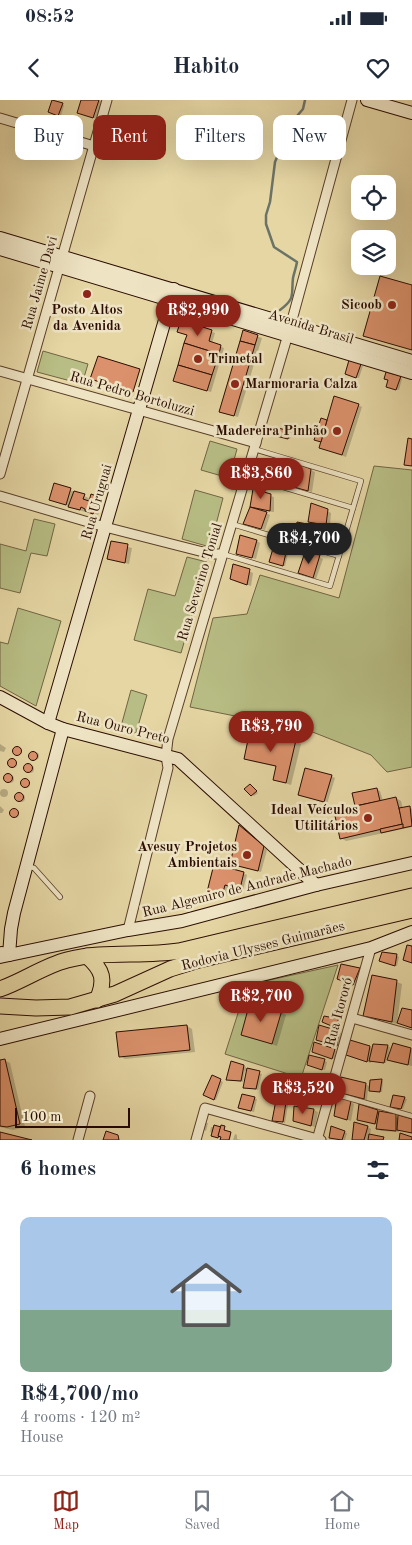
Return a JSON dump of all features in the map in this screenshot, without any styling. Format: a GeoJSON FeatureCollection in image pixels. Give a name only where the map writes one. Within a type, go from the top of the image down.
{"type":"FeatureCollection","features":[{"type":"Feature","properties":{"kind":"highway","name":"Rodovia Ulysses Guimarães"},"geometry":{"type":"LineString","coordinates":[[0,989],[66,960],[102,954],[142,955],[179,952],[412,896]]}},
{"type":"Feature","properties":{"kind":"highway","name":"Rodovia Ulysses Guimarães"},"geometry":{"type":"LineString","coordinates":[[0,1006],[70,1007],[129,989],[170,969],[199,960],[412,910]]}},
{"type":"Feature","properties":{"kind":"highway"},"geometry":{"type":"LineString","coordinates":[[88,956],[97,964],[102,976],[102,988],[97,1000]]}},
{"type":"Feature","properties":{"kind":"street","name":"Rua Jaime Davi"},"geometry":{"type":"LineString","coordinates":[[103,115],[107,100]]}},
{"type":"Feature","properties":{"kind":"street","name":"Rua Severino Tonial"},"geometry":{"type":"LineString","coordinates":[[128,930],[168,768],[166,756],[168,739],[289,330],[352,100]]}},
{"type":"Feature","properties":{"kind":"street"},"geometry":{"type":"LineString","coordinates":[[367,100],[412,113]]}},
{"type":"Feature","properties":{"kind":"street"},"geometry":{"type":"LineString","coordinates":[[0,118],[93,146]]}},
{"type":"Feature","properties":{"kind":"street","name":"Rua Jaime Davi"},"geometry":{"type":"LineString","coordinates":[[0,474],[93,149]]}},
{"type":"Feature","properties":{"kind":"street","name":"Avenida Brasil"},"geometry":{"type":"LineString","coordinates":[[0,238],[61,261],[408,366]]}},
{"type":"Feature","properties":{"kind":"street","name":"Avenida Brasil"},"geometry":{"type":"LineString","coordinates":[[0,249],[61,261]]}},
{"type":"Feature","properties":{"kind":"street","name":"Rua Uruguai"},"geometry":{"type":"LineString","coordinates":[[48,722],[172,294]]}},
{"type":"Feature","properties":{"kind":"street","name":"Rua Pedro Bortoluzzi"},"geometry":{"type":"LineString","coordinates":[[0,371],[139,410],[255,446]]}},
{"type":"Feature","properties":{"kind":"street"},"geometry":{"type":"LineString","coordinates":[[0,496],[105,527],[211,554],[223,554]]}},
{"type":"Feature","properties":{"kind":"street","name":"Rua Ouro Preto"},"geometry":{"type":"LineString","coordinates":[[0,697],[63,728],[178,759],[316,885]]}},
{"type":"Feature","properties":{"kind":"street"},"geometry":{"type":"LineString","coordinates":[[3,955],[63,728]]}},
{"type":"Feature","properties":{"kind":"street","name":"Rua Algemiro de Andrade Machado"},"geometry":{"type":"LineString","coordinates":[[3,955],[182,921],[316,885],[412,863]]}},
{"type":"Feature","properties":{"kind":"street"},"geometry":{"type":"LineString","coordinates":[[0,937],[11,929]]}},
{"type":"Feature","properties":{"kind":"street"},"geometry":{"type":"LineString","coordinates":[[0,1040],[371,948],[412,932]]}},
{"type":"Feature","properties":{"kind":"street","name":"Rua Itororó"},"geometry":{"type":"LineString","coordinates":[[319,1140],[371,948]]}},
{"type":"Feature","properties":{"kind":"street"},"geometry":{"type":"LineString","coordinates":[[352,1018],[412,1035]]}},
{"type":"Feature","properties":{"kind":"street"},"geometry":{"type":"LineString","coordinates":[[78,1140],[90,1096]]}},
{"type":"Feature","properties":{"kind":"street"},"geometry":{"type":"LineString","coordinates":[[196,1140],[205,1108],[319,1140]]}},
{"type":"Feature","properties":{"kind":"lane"},"geometry":{"type":"LineString","coordinates":[[223,554],[330,586],[340,556],[361,481],[255,446]]}},
{"type":"Feature","properties":{"kind":"lane"},"geometry":{"type":"LineString","coordinates":[[246,476],[353,508]]}},
{"type":"Feature","properties":{"kind":"lane"},"geometry":{"type":"LineString","coordinates":[[232,524],[340,556]]}},
{"type":"Feature","properties":{"kind":"lane"},"geometry":{"type":"LineString","coordinates":[[26,865],[34,868],[60,897]]}},
{"type":"Feature","properties":{"kind":"lane"},"geometry":{"type":"LineString","coordinates":[[331,1093],[412,1116]]}},
{"type":"Feature","properties":{"kind":"green space"},"geometry":{"type":"Polygon","coordinates":[[[43,351],[88,364],[82,384],[37,372],[43,351]]]}},
{"type":"Feature","properties":{"kind":"green space"},"geometry":{"type":"Polygon","coordinates":[[[210,441],[237,449],[229,478],[201,470],[210,441]]]}},
{"type":"Feature","properties":{"kind":"green space"},"geometry":{"type":"Polygon","coordinates":[[[374,466],[412,470],[412,767],[387,772],[371,755],[310,731],[190,707],[213,618],[247,614],[260,575],[339,598],[374,466]]]}},
{"type":"Feature","properties":{"kind":"green space"},"geometry":{"type":"Polygon","coordinates":[[[195,490],[223,498],[210,547],[182,539],[195,490]]]}},
{"type":"Feature","properties":{"kind":"green space"},"geometry":{"type":"Polygon","coordinates":[[[34,519],[55,524],[47,556],[31,553],[20,593],[0,588],[0,544],[26,551],[34,519]]]}},
{"type":"Feature","properties":{"kind":"green space"},"geometry":{"type":"Polygon","coordinates":[[[187,557],[207,562],[181,653],[134,640],[148,589],[175,596],[187,557]]]}},
{"type":"Feature","properties":{"kind":"green space"},"geometry":{"type":"Polygon","coordinates":[[[18,608],[61,621],[36,706],[0,686],[0,642],[8,644],[18,608]]]}},
{"type":"Feature","properties":{"kind":"green space"},"geometry":{"type":"Polygon","coordinates":[[[131,690],[147,695],[136,733],[120,730],[131,690]]]}},
{"type":"Feature","properties":{"kind":"green space"},"geometry":{"type":"Polygon","coordinates":[[[338,965],[301,1078],[225,1054],[247,985],[338,965]]]}},
{"type":"Feature","properties":{"kind":"building"},"geometry":{"type":"Polygon","coordinates":[[[52,100],[63,103],[58,115],[48,112],[52,100]]]}},
{"type":"Feature","properties":{"kind":"building"},"geometry":{"type":"Polygon","coordinates":[[[81,100],[99,100],[93,118],[77,113],[81,100]]]}},
{"type":"Feature","properties":{"kind":"building","name":"Sicoob"},"geometry":{"type":"Polygon","coordinates":[[[380,276],[412,285],[412,350],[363,336],[380,276]]]}},
{"type":"Feature","properties":{"kind":"building"},"geometry":{"type":"Polygon","coordinates":[[[181,320],[212,330],[209,341],[221,345],[219,354],[184,343],[187,335],[177,332],[181,320]]]}},
{"type":"Feature","properties":{"kind":"building"},"geometry":{"type":"Polygon","coordinates":[[[243,330],[258,335],[255,345],[240,341],[243,330]]]}},
{"type":"Feature","properties":{"kind":"building","name":"Marmoraria Calza"},"geometry":{"type":"Polygon","coordinates":[[[240,341],[255,345],[234,416],[219,412],[240,341]]]}},
{"type":"Feature","properties":{"kind":"building","name":"Trimetal"},"geometry":{"type":"Polygon","coordinates":[[[184,343],[219,354],[212,375],[178,365],[184,343]]]}},
{"type":"Feature","properties":{"kind":"building"},"geometry":{"type":"Polygon","coordinates":[[[98,356],[140,369],[133,392],[90,379],[98,356]]]}},
{"type":"Feature","properties":{"kind":"building"},"geometry":{"type":"Polygon","coordinates":[[[349,360],[361,364],[356,378],[345,374],[349,360]]]}},
{"type":"Feature","properties":{"kind":"building"},"geometry":{"type":"Polygon","coordinates":[[[178,365],[212,375],[207,391],[173,381],[178,365]]]}},
{"type":"Feature","properties":{"kind":"building"},"geometry":{"type":"Polygon","coordinates":[[[386,372],[401,376],[396,390],[386,387],[388,380],[384,379],[386,372]]]}},
{"type":"Feature","properties":{"kind":"building","name":"Madereira Pinhão"},"geometry":{"type":"Polygon","coordinates":[[[334,396],[359,404],[342,455],[319,448],[334,396]]]}},
{"type":"Feature","properties":{"kind":"building"},"geometry":{"type":"Polygon","coordinates":[[[321,418],[327,420],[321,442],[314,440],[321,418]]]}},
{"type":"Feature","properties":{"kind":"building"},"geometry":{"type":"Polygon","coordinates":[[[278,428],[290,431],[288,439],[276,436],[278,428]]]}},
{"type":"Feature","properties":{"kind":"building"},"geometry":{"type":"Polygon","coordinates":[[[408,438],[412,439],[412,466],[404,465],[408,438]]]}},
{"type":"Feature","properties":{"kind":"building"},"geometry":{"type":"Polygon","coordinates":[[[296,463],[311,469],[308,491],[290,486],[296,463]]]}},
{"type":"Feature","properties":{"kind":"building"},"geometry":{"type":"Polygon","coordinates":[[[54,483],[71,488],[66,505],[49,500],[54,483]]]}},
{"type":"Feature","properties":{"kind":"building"},"geometry":{"type":"Polygon","coordinates":[[[253,489],[271,494],[270,511],[250,507],[253,489]]]}},
{"type":"Feature","properties":{"kind":"building"},"geometry":{"type":"Polygon","coordinates":[[[74,491],[85,494],[83,499],[89,501],[91,494],[99,497],[93,514],[81,507],[80,510],[68,507],[74,491]]]}},
{"type":"Feature","properties":{"kind":"building"},"geometry":{"type":"Polygon","coordinates":[[[311,503],[328,509],[326,525],[308,522],[311,503]]]}},
{"type":"Feature","properties":{"kind":"building"},"geometry":{"type":"Polygon","coordinates":[[[250,507],[267,512],[261,529],[243,524],[250,507]]]}},
{"type":"Feature","properties":{"kind":"building"},"geometry":{"type":"Polygon","coordinates":[[[297,522],[322,527],[319,546],[294,538],[297,522]]]}},
{"type":"Feature","properties":{"kind":"building"},"geometry":{"type":"Polygon","coordinates":[[[327,529],[345,534],[338,552],[322,548],[327,529]]]}},
{"type":"Feature","properties":{"kind":"building"},"geometry":{"type":"Polygon","coordinates":[[[240,535],[257,540],[252,558],[236,554],[240,535]]]}},
{"type":"Feature","properties":{"kind":"building"},"geometry":{"type":"Polygon","coordinates":[[[111,541],[128,544],[125,563],[107,559],[111,541]]]}},
{"type":"Feature","properties":{"kind":"building"},"geometry":{"type":"Polygon","coordinates":[[[274,545],[287,548],[283,566],[269,562],[274,545]]]}},
{"type":"Feature","properties":{"kind":"building"},"geometry":{"type":"Polygon","coordinates":[[[305,552],[320,555],[313,578],[298,573],[305,552]]]}},
{"type":"Feature","properties":{"kind":"building"},"geometry":{"type":"Polygon","coordinates":[[[233,564],[250,569],[247,585],[230,579],[233,564]]]}},
{"type":"Feature","properties":{"kind":"building"},"geometry":{"type":"Polygon","coordinates":[[[250,730],[296,740],[286,783],[273,780],[276,766],[244,759],[250,730]]]}},
{"type":"Feature","properties":{"kind":"building"},"geometry":{"type":"Polygon","coordinates":[[[17,746],[22,751],[17,756],[12,751],[17,746]]]}},
{"type":"Feature","properties":{"kind":"building"},"geometry":{"type":"Polygon","coordinates":[[[33,751],[38,756],[33,761],[28,756],[33,751]]]}},
{"type":"Feature","properties":{"kind":"building"},"geometry":{"type":"Polygon","coordinates":[[[12,758],[17,763],[12,768],[7,763],[12,758]]]}},
{"type":"Feature","properties":{"kind":"building"},"geometry":{"type":"Polygon","coordinates":[[[28,763],[33,768],[28,773],[23,768],[28,763]]]}},
{"type":"Feature","properties":{"kind":"building"},"geometry":{"type":"Polygon","coordinates":[[[305,768],[332,775],[324,802],[298,795],[305,768]]]}},
{"type":"Feature","properties":{"kind":"building"},"geometry":{"type":"Polygon","coordinates":[[[8,773],[13,778],[8,783],[3,778],[8,773]]]}},
{"type":"Feature","properties":{"kind":"building"},"geometry":{"type":"Polygon","coordinates":[[[25,778],[30,783],[25,788],[20,783],[25,778]]]}},
{"type":"Feature","properties":{"kind":"building"},"geometry":{"type":"Polygon","coordinates":[[[250,784],[257,791],[251,796],[244,789],[250,784]]]}},
{"type":"Feature","properties":{"kind":"building"},"geometry":{"type":"Polygon","coordinates":[[[377,788],[380,801],[355,806],[352,793],[377,788]]]}},
{"type":"Feature","properties":{"kind":"building"},"geometry":{"type":"Polygon","coordinates":[[[19,792],[24,797],[19,802],[14,797],[19,792]]]}},
{"type":"Feature","properties":{"kind":"building","name":"Ideal Veículos Utilitários"},"geometry":{"type":"Polygon","coordinates":[[[396,797],[403,824],[340,839],[334,811],[396,797]]]}},
{"type":"Feature","properties":{"kind":"building"},"geometry":{"type":"Polygon","coordinates":[[[410,806],[412,826],[403,828],[399,808],[410,806]]]}},
{"type":"Feature","properties":{"kind":"building"},"geometry":{"type":"Polygon","coordinates":[[[14,808],[19,813],[14,818],[9,813],[14,808]]]}},
{"type":"Feature","properties":{"kind":"building"},"geometry":{"type":"Polygon","coordinates":[[[403,824],[403,828],[381,833],[380,829],[403,824]]]}},
{"type":"Feature","properties":{"kind":"building","name":"Avesuy Projetos Ambientais"},"geometry":{"type":"Polygon","coordinates":[[[239,825],[264,846],[258,871],[230,864],[239,825]]]}},
{"type":"Feature","properties":{"kind":"building"},"geometry":{"type":"Polygon","coordinates":[[[214,864],[244,872],[240,889],[225,885],[222,896],[207,892],[214,864]]]}},
{"type":"Feature","properties":{"kind":"building"},"geometry":{"type":"Polygon","coordinates":[[[407,945],[412,946],[412,963],[403,960],[407,945]]]}},
{"type":"Feature","properties":{"kind":"building"},"geometry":{"type":"Polygon","coordinates":[[[382,952],[397,954],[395,966],[379,961],[382,952]]]}},
{"type":"Feature","properties":{"kind":"building"},"geometry":{"type":"Polygon","coordinates":[[[341,964],[360,968],[353,985],[337,979],[341,964]]]}},
{"type":"Feature","properties":{"kind":"building"},"geometry":{"type":"Polygon","coordinates":[[[372,975],[397,980],[392,1022],[363,1016],[372,975]]]}},
{"type":"Feature","properties":{"kind":"building"},"geometry":{"type":"Polygon","coordinates":[[[273,985],[280,988],[283,995],[280,1002],[273,1005],[266,1002],[263,995],[266,988],[273,985]]]}},
{"type":"Feature","properties":{"kind":"building"},"geometry":{"type":"Polygon","coordinates":[[[250,1002],[282,1010],[272,1044],[241,1035],[250,1002]]]}},
{"type":"Feature","properties":{"kind":"building"},"geometry":{"type":"Polygon","coordinates":[[[402,1008],[412,1010],[412,1028],[397,1023],[402,1008]]]}},
{"type":"Feature","properties":{"kind":"building"},"geometry":{"type":"Polygon","coordinates":[[[324,1016],[339,1019],[334,1027],[322,1022],[324,1016]]]}},
{"type":"Feature","properties":{"kind":"building"},"geometry":{"type":"Polygon","coordinates":[[[187,1025],[190,1050],[119,1057],[116,1032],[187,1025]]]}},
{"type":"Feature","properties":{"kind":"building"},"geometry":{"type":"Polygon","coordinates":[[[319,1025],[339,1031],[337,1046],[316,1040],[319,1025]]]}},
{"type":"Feature","properties":{"kind":"building"},"geometry":{"type":"Polygon","coordinates":[[[350,1040],[370,1046],[367,1062],[346,1055],[350,1040]]]}},
{"type":"Feature","properties":{"kind":"building"},"geometry":{"type":"Polygon","coordinates":[[[314,1042],[335,1049],[332,1059],[312,1052],[314,1042]]]}},
{"type":"Feature","properties":{"kind":"building"},"geometry":{"type":"Polygon","coordinates":[[[393,1043],[411,1048],[408,1065],[387,1060],[393,1043]]]}},
{"type":"Feature","properties":{"kind":"building"},"geometry":{"type":"Polygon","coordinates":[[[373,1044],[388,1045],[384,1063],[369,1061],[373,1044]]]}},
{"type":"Feature","properties":{"kind":"building"},"geometry":{"type":"Polygon","coordinates":[[[309,1055],[325,1059],[322,1070],[307,1065],[309,1055]]]}},
{"type":"Feature","properties":{"kind":"building"},"geometry":{"type":"Polygon","coordinates":[[[5,1059],[20,1124],[7,1127],[0,1126],[0,1060],[5,1059]]]}},
{"type":"Feature","properties":{"kind":"building"},"geometry":{"type":"Polygon","coordinates":[[[231,1061],[244,1065],[241,1081],[226,1080],[231,1061]]]}},
{"type":"Feature","properties":{"kind":"building"},"geometry":{"type":"Polygon","coordinates":[[[247,1068],[260,1071],[256,1089],[243,1088],[247,1068]]]}},
{"type":"Feature","properties":{"kind":"building"},"geometry":{"type":"Polygon","coordinates":[[[212,1075],[221,1079],[214,1100],[203,1095],[212,1075]]]}},
{"type":"Feature","properties":{"kind":"building"},"geometry":{"type":"Polygon","coordinates":[[[341,1077],[366,1083],[364,1099],[337,1092],[341,1077]]]}},
{"type":"Feature","properties":{"kind":"building"},"geometry":{"type":"Polygon","coordinates":[[[382,1079],[380,1092],[369,1091],[370,1080],[382,1079]]]}},
{"type":"Feature","properties":{"kind":"building"},"geometry":{"type":"Polygon","coordinates":[[[267,1080],[275,1081],[273,1091],[264,1089],[267,1080]]]}},
{"type":"Feature","properties":{"kind":"building"},"geometry":{"type":"Polygon","coordinates":[[[307,1082],[322,1085],[318,1098],[306,1093],[307,1082]]]}},
{"type":"Feature","properties":{"kind":"building"},"geometry":{"type":"Polygon","coordinates":[[[242,1094],[255,1097],[251,1111],[238,1108],[242,1094]]]}},
{"type":"Feature","properties":{"kind":"building"},"geometry":{"type":"Polygon","coordinates":[[[393,1095],[405,1097],[401,1109],[390,1107],[393,1095]]]}},
{"type":"Feature","properties":{"kind":"building"},"geometry":{"type":"Polygon","coordinates":[[[337,1096],[351,1101],[347,1120],[334,1116],[337,1096]]]}},
{"type":"Feature","properties":{"kind":"building"},"geometry":{"type":"Polygon","coordinates":[[[276,1100],[286,1102],[283,1122],[272,1121],[276,1100]]]}},
{"type":"Feature","properties":{"kind":"building"},"geometry":{"type":"Polygon","coordinates":[[[359,1104],[378,1110],[375,1124],[357,1120],[359,1104]]]}},
{"type":"Feature","properties":{"kind":"building"},"geometry":{"type":"Polygon","coordinates":[[[294,1106],[314,1109],[311,1126],[293,1121],[294,1106]]]}},
{"type":"Feature","properties":{"kind":"building"},"geometry":{"type":"Polygon","coordinates":[[[379,1111],[396,1114],[396,1131],[376,1129],[379,1111]]]}},
{"type":"Feature","properties":{"kind":"building"},"geometry":{"type":"Polygon","coordinates":[[[398,1115],[412,1119],[412,1133],[397,1130],[398,1115]]]}},
{"type":"Feature","properties":{"kind":"building"},"geometry":{"type":"Polygon","coordinates":[[[354,1122],[368,1126],[364,1140],[352,1140],[354,1122]]]}},
{"type":"Feature","properties":{"kind":"building"},"geometry":{"type":"Polygon","coordinates":[[[214,1125],[221,1127],[218,1138],[211,1136],[214,1125]]]}},
{"type":"Feature","properties":{"kind":"building"},"geometry":{"type":"Polygon","coordinates":[[[221,1125],[225,1126],[224,1130],[231,1132],[229,1140],[220,1140],[221,1137],[218,1136],[221,1125]]]}},
{"type":"Feature","properties":{"kind":"building"},"geometry":{"type":"Polygon","coordinates":[[[331,1126],[345,1131],[342,1140],[329,1138],[331,1126]]]}},
{"type":"Feature","properties":{"kind":"building"},"geometry":{"type":"Polygon","coordinates":[[[106,1131],[118,1135],[119,1140],[103,1140],[106,1131]]]}},
{"type":"Feature","properties":{"kind":"building"},"geometry":{"type":"Polygon","coordinates":[[[0,1132],[32,1140],[0,1140],[0,1132]]]}},
{"type":"Feature","properties":{"kind":"building"},"geometry":{"type":"Polygon","coordinates":[[[400,1133],[412,1137],[412,1140],[399,1140],[400,1133]]]}},
{"type":"Feature","properties":{"kind":"building"},"geometry":{"type":"Polygon","coordinates":[[[369,1134],[384,1137],[383,1140],[368,1140],[369,1134]]]}},
{"type":"Feature","properties":{"kind":"waterway"},"geometry":{"type":"LineString","coordinates":[[280,310],[291,299],[297,262],[274,247],[266,224],[266,215],[270,202],[275,162],[291,123],[303,109],[305,100]]}},
{"type":"Feature","properties":{"kind":"place","name":"Posto Altos da Avenida"},"geometry":{"type":"Point","coordinates":[87,294]}},
{"type":"Feature","properties":{"kind":"place","name":"Sicoob"},"geometry":{"type":"Point","coordinates":[392,305]}},
{"type":"Feature","properties":{"kind":"place","name":"Trimetal"},"geometry":{"type":"Point","coordinates":[198,359]}},
{"type":"Feature","properties":{"kind":"place","name":"Marmoraria Calza"},"geometry":{"type":"Point","coordinates":[235,384]}},
{"type":"Feature","properties":{"kind":"place","name":"Madereira Pinhão"},"geometry":{"type":"Point","coordinates":[337,431]}},
{"type":"Feature","properties":{"kind":"place","name":"Ideal Veículos Utilitários"},"geometry":{"type":"Point","coordinates":[368,818]}},
{"type":"Feature","properties":{"kind":"place","name":"Avesuy Projetos Ambientais"},"geometry":{"type":"Point","coordinates":[247,855]}}]}
